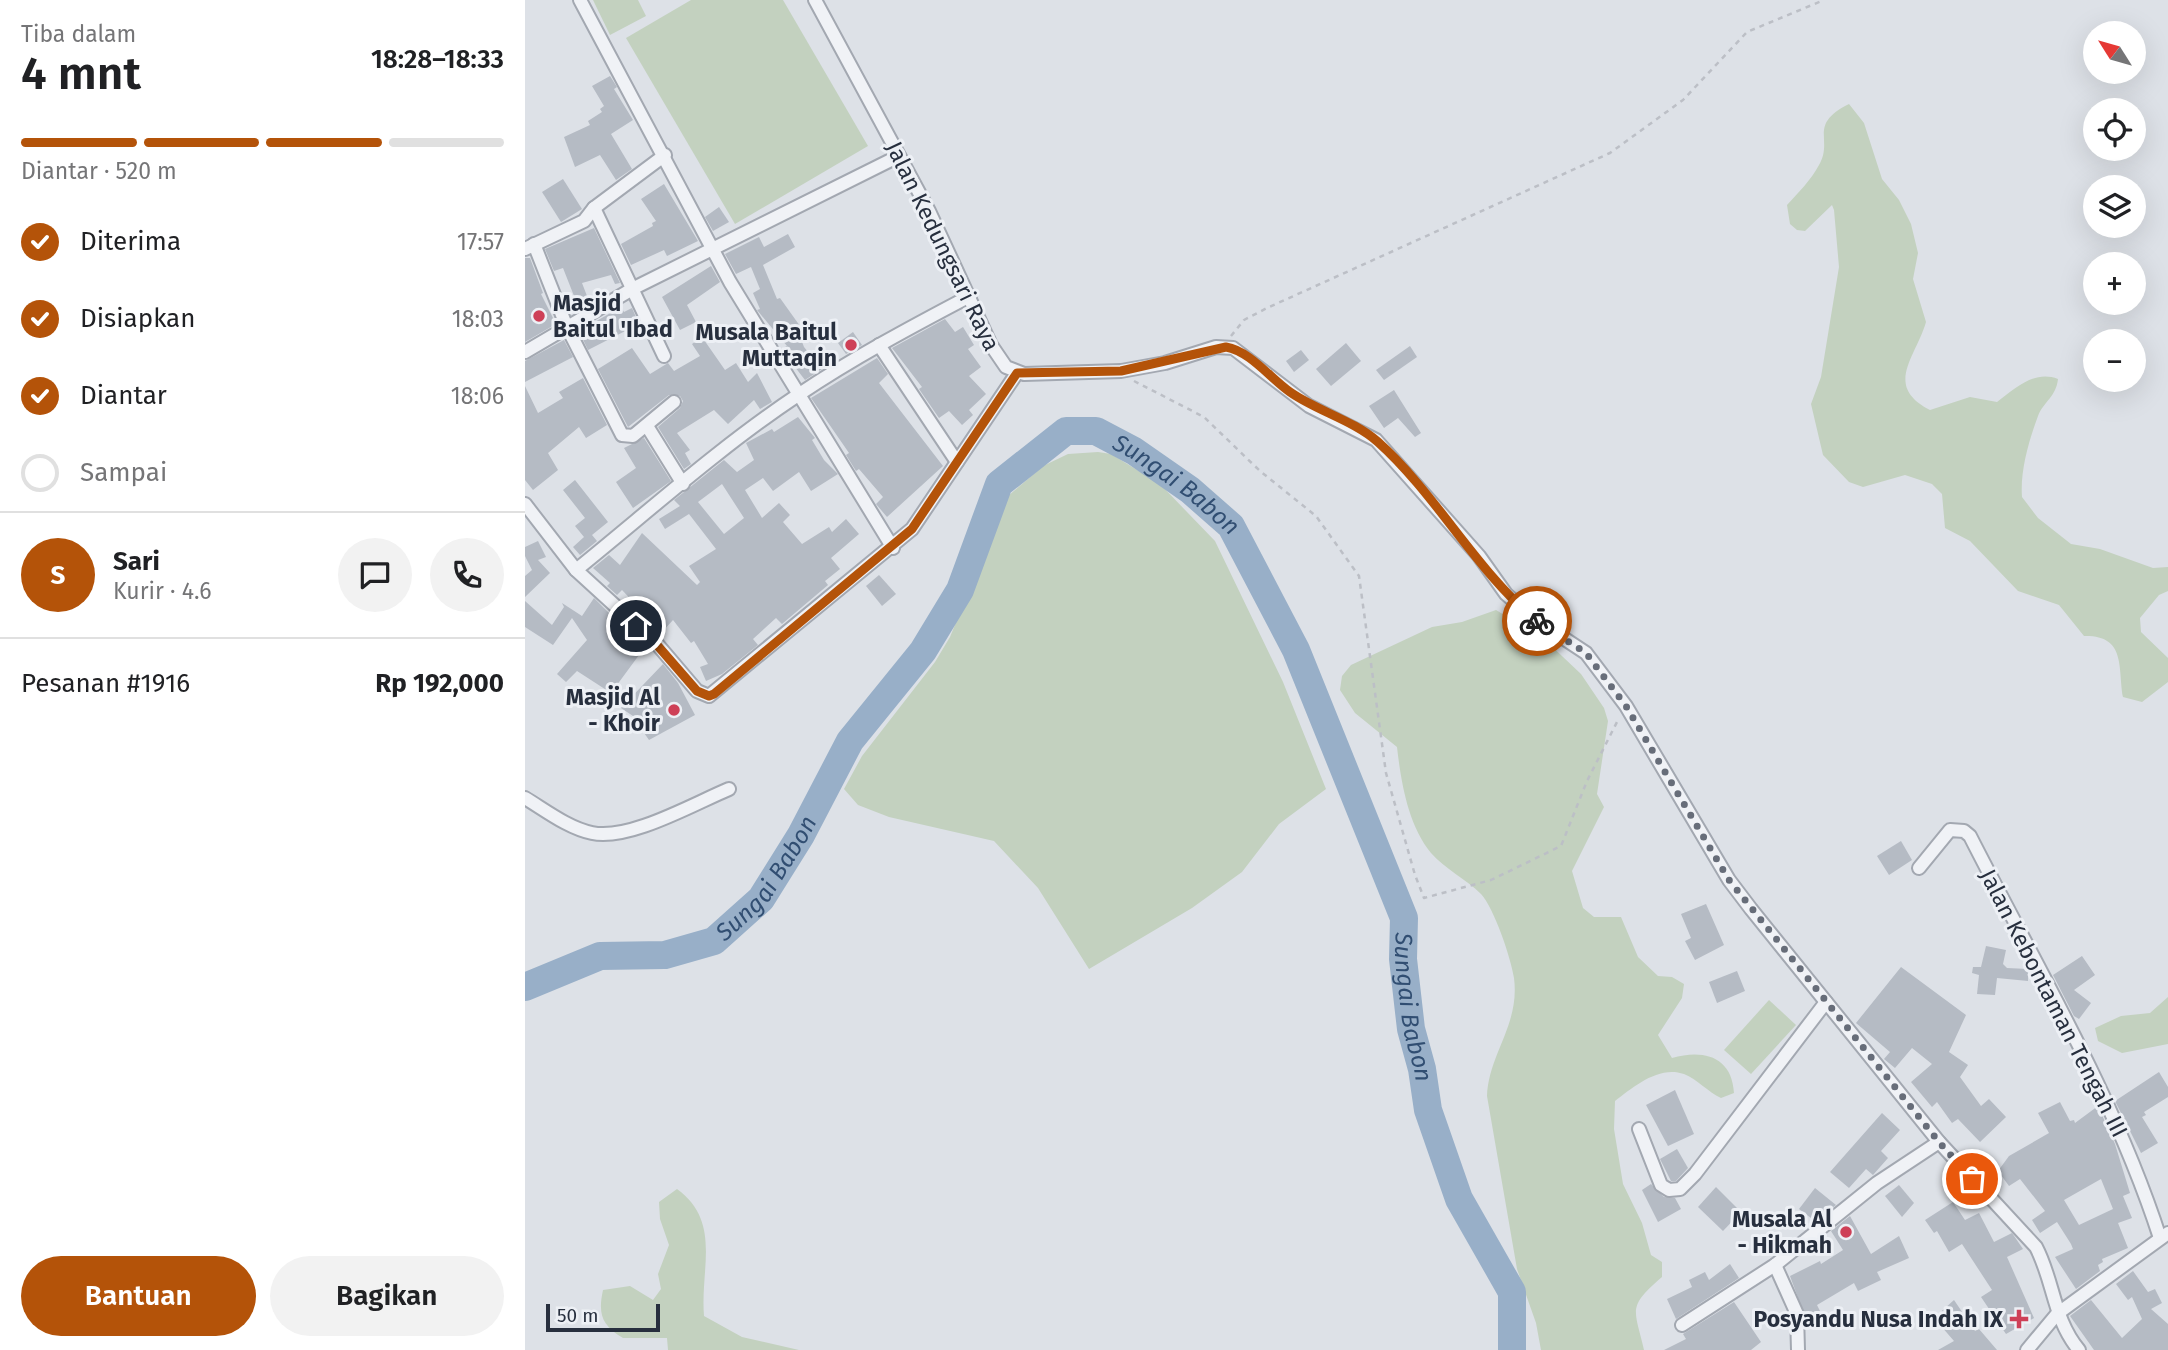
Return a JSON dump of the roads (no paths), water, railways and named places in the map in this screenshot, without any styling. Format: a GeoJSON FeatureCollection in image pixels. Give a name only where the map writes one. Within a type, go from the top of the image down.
{"type":"FeatureCollection","features":[{"type":"Feature","properties":{"kind":"street"},"geometry":{"type":"LineString","coordinates":[[580,0],[665,155],[712,250],[797,396],[893,548]]}},
{"type":"Feature","properties":{"kind":"street","name":"Jalan Kedungsari Raya"},"geometry":{"type":"LineString","coordinates":[[815,0],[855,69],[929,211],[1001,361],[1017,373],[1121,371],[1226,347],[1250,360],[1309,405],[1376,440],[1479,556],[1506,594],[1536,620],[1586,653],[1626,706],[1729,880],[1826,1002]]}},
{"type":"Feature","properties":{"kind":"street"},"geometry":{"type":"LineString","coordinates":[[665,155],[594,208],[584,221],[529,247],[622,435],[633,436],[674,402]]}},
{"type":"Feature","properties":{"kind":"street"},"geometry":{"type":"LineString","coordinates":[[525,352],[566,325],[633,288],[899,156]]}},
{"type":"Feature","properties":{"kind":"street"},"geometry":{"type":"LineString","coordinates":[[594,208],[664,356]]}},
{"type":"Feature","properties":{"kind":"street"},"geometry":{"type":"LineString","coordinates":[[576,570],[735,442],[797,396],[879,345],[969,296]]}},
{"type":"Feature","properties":{"kind":"street"},"geometry":{"type":"LineString","coordinates":[[879,345],[957,462]]}},
{"type":"Feature","properties":{"kind":"street"},"geometry":{"type":"LineString","coordinates":[[525,504],[576,570],[657,645],[697,691],[709,696],[893,548],[935,499],[1017,373]]}},
{"type":"Feature","properties":{"kind":"street"},"geometry":{"type":"LineString","coordinates":[[647,426],[683,484]]}},
{"type":"Feature","properties":{"kind":"street"},"geometry":{"type":"LineString","coordinates":[[525,798],[567,823],[590,833],[607,835],[628,831],[729,789]]}},
{"type":"Feature","properties":{"kind":"street","name":"Jalan Kebontaman Tengah III"},"geometry":{"type":"LineString","coordinates":[[1919,868],[1950,830],[1964,831],[1970,836],[2095,1074],[2164,1235]]}},
{"type":"Feature","properties":{"kind":"street"},"geometry":{"type":"LineString","coordinates":[[1639,1129],[1661,1185],[1669,1190],[1680,1189],[1703,1165],[1826,1002],[1939,1142],[2036,1247],[2045,1264],[2057,1314],[2079,1350]]}},
{"type":"Feature","properties":{"kind":"street"},"geometry":{"type":"LineString","coordinates":[[1682,1325],[1775,1265],[1877,1183],[1939,1142]]}},
{"type":"Feature","properties":{"kind":"street"},"geometry":{"type":"LineString","coordinates":[[2027,1350],[2057,1314],[2164,1235]]}},
{"type":"Feature","properties":{"kind":"street"},"geometry":{"type":"LineString","coordinates":[[1775,1265],[1797,1314],[1798,1350]]}},
{"type":"Feature","properties":{"kind":"waterway","name":"Sungai Babon"},"geometry":{"type":"LineString","coordinates":[[525,987],[600,956],[665,955],[714,941],[761,899],[801,835],[850,741],[923,651],[960,590],[999,484],[1066,431],[1096,431],[1134,451],[1190,490],[1231,526],[1296,650],[1404,918],[1403,959],[1411,1029],[1422,1069],[1428,1110],[1459,1199],[1512,1292],[1512,1350]]}},
{"type":"Feature","properties":{"kind":"place","name":"Masjid Baitul 'Ibad"},"geometry":{"type":"Point","coordinates":[539,316]}},
{"type":"Feature","properties":{"kind":"place","name":"Musala Baitul Muttaqin"},"geometry":{"type":"Point","coordinates":[851,345]}},
{"type":"Feature","properties":{"kind":"place","name":"Masjid Al - Khoir"},"geometry":{"type":"Point","coordinates":[674,710]}},
{"type":"Feature","properties":{"kind":"place","name":"Musala Al - Hikmah"},"geometry":{"type":"Point","coordinates":[1846,1232]}},
{"type":"Feature","properties":{"kind":"place","name":"Posyandu Nusa Indah IX"},"geometry":{"type":"Point","coordinates":[2019,1319]}}]}
